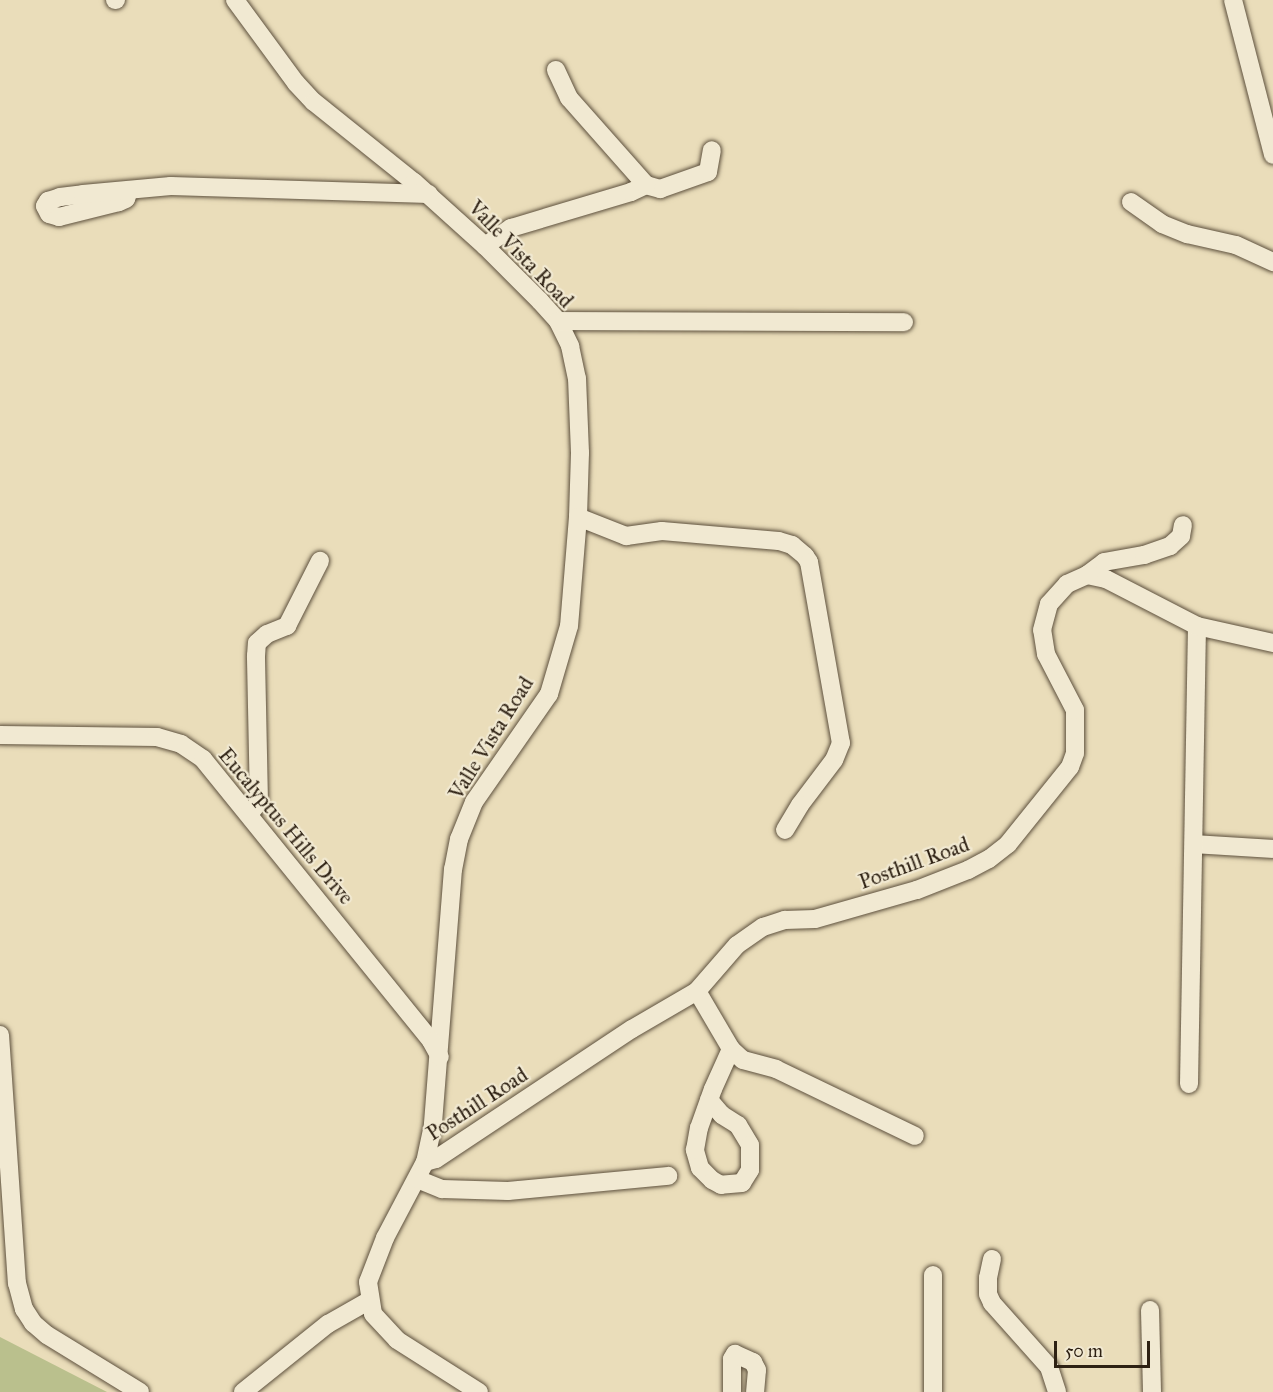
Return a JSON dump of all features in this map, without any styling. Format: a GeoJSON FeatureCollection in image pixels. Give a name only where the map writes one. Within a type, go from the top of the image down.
{"type":"FeatureCollection","features":[{"type":"Feature","properties":{"kind":"street","name":"Valle Vista Road"},"geometry":{"type":"LineString","coordinates":[[235,0],[296,83],[314,102],[429,194],[485,246],[558,321],[570,346],[577,378],[580,453],[578,517],[568,626],[549,694],[474,802],[459,839],[453,869],[434,1125],[421,1171],[372,1269],[368,1282],[369,1300]]}},
{"type":"Feature","properties":{"kind":"street"},"geometry":{"type":"LineString","coordinates":[[1233,0],[1273,155]]}},
{"type":"Feature","properties":{"kind":"street"},"geometry":{"type":"LineString","coordinates":[[556,70],[569,98],[646,185],[660,189],[708,172],[712,150]]}},
{"type":"Feature","properties":{"kind":"street"},"geometry":{"type":"LineString","coordinates":[[485,246],[511,228],[631,192],[646,185]]}},
{"type":"Feature","properties":{"kind":"street"},"geometry":{"type":"LineString","coordinates":[[129,190],[171,186],[429,194]]}},
{"type":"Feature","properties":{"kind":"street"},"geometry":{"type":"LineString","coordinates":[[1131,202],[1162,224],[1187,234],[1236,245],[1273,262]]}},
{"type":"Feature","properties":{"kind":"street"},"geometry":{"type":"LineString","coordinates":[[558,321],[904,322]]}},
{"type":"Feature","properties":{"kind":"street"},"geometry":{"type":"LineString","coordinates":[[578,517],[626,536],[662,531],[779,540],[792,545],[809,562],[841,743],[837,755],[785,830]]}},
{"type":"Feature","properties":{"kind":"street","name":"Posthill Road"},"geometry":{"type":"LineString","coordinates":[[421,1171],[632,1029],[697,991],[737,945],[763,927],[785,920],[816,919],[917,890],[968,870],[989,859],[1008,844],[1070,767],[1075,753],[1075,710],[1046,654],[1042,630],[1049,604],[1067,585],[1087,575],[1104,562],[1144,555],[1170,546],[1181,536],[1183,525]]}},
{"type":"Feature","properties":{"kind":"street"},"geometry":{"type":"LineString","coordinates":[[249,814],[259,802],[255,656],[258,643],[267,634],[287,626],[320,561]]}},
{"type":"Feature","properties":{"kind":"street"},"geometry":{"type":"LineString","coordinates":[[1087,575],[1106,579],[1197,626],[1273,643]]}},
{"type":"Feature","properties":{"kind":"street"},"geometry":{"type":"LineString","coordinates":[[1189,1084],[1197,626]]}},
{"type":"Feature","properties":{"kind":"street","name":"Eucalyptus Hills Drive"},"geometry":{"type":"LineString","coordinates":[[0,735],[157,737],[181,744],[203,759],[431,1041],[440,1057]]}},
{"type":"Feature","properties":{"kind":"street"},"geometry":{"type":"LineString","coordinates":[[1194,844],[1273,849]]}},
{"type":"Feature","properties":{"kind":"street"},"geometry":{"type":"LineString","coordinates":[[697,991],[731,1049],[743,1060],[776,1069],[915,1136]]}},
{"type":"Feature","properties":{"kind":"street"},"geometry":{"type":"LineString","coordinates":[[0,1035],[17,1283],[24,1309],[33,1323],[46,1335],[140,1392]]}},
{"type":"Feature","properties":{"kind":"street"},"geometry":{"type":"LineString","coordinates":[[709,1100],[731,1049]]}},
{"type":"Feature","properties":{"kind":"street"},"geometry":{"type":"LineString","coordinates":[[421,1171],[442,1189],[508,1191],[668,1176]]}},
{"type":"Feature","properties":{"kind":"street"},"geometry":{"type":"LineString","coordinates":[[992,1259],[988,1278],[988,1294],[992,1304],[1049,1367],[1058,1392]]}},
{"type":"Feature","properties":{"kind":"street"},"geometry":{"type":"LineString","coordinates":[[933,1275],[933,1392]]}},
{"type":"Feature","properties":{"kind":"street"},"geometry":{"type":"LineString","coordinates":[[243,1392],[328,1324],[369,1300],[374,1314],[397,1340],[479,1392]]}},
{"type":"Feature","properties":{"kind":"street"},"geometry":{"type":"LineString","coordinates":[[1150,1310],[1152,1392]]}},
{"type":"Feature","properties":{"kind":"street"},"geometry":{"type":"LineString","coordinates":[[732,1392],[732,1359],[735,1354],[753,1362],[757,1370],[755,1392]]}},
{"type":"Feature","properties":{"kind":"green space"},"geometry":{"type":"Polygon","coordinates":[[[0,1337],[107,1392],[0,1392],[0,1337]]]}}]}
